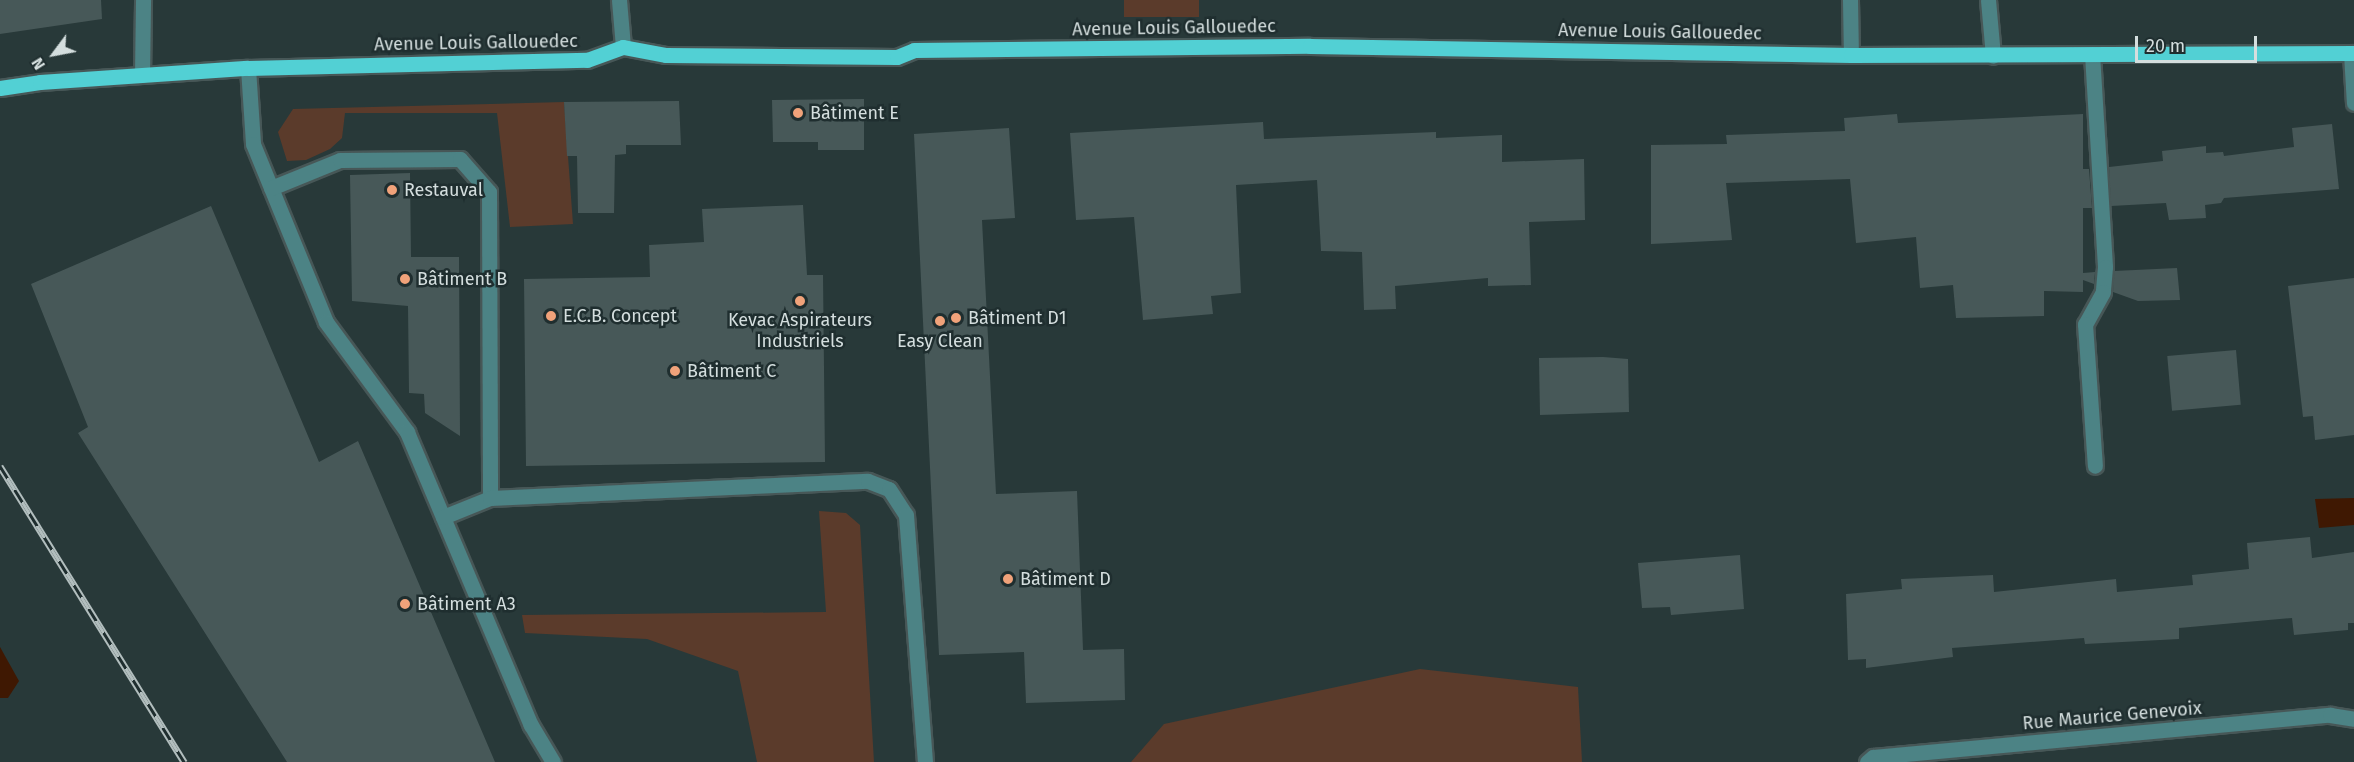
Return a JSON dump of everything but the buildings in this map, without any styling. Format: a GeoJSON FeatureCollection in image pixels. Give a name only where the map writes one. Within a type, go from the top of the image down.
{"type":"FeatureCollection","features":[{"type":"Feature","properties":{"kind":"main road","name":"Avenue Louis Gallouedec"},"geometry":{"type":"LineString","coordinates":[[0,88],[248,68],[587,60],[622,47],[666,55],[874,57],[897,57],[914,50],[1310,46],[1993,56],[2352,53]]}},
{"type":"Feature","properties":{"kind":"street"},"geometry":{"type":"LineString","coordinates":[[142,75],[143,0]]}},
{"type":"Feature","properties":{"kind":"street"},"geometry":{"type":"LineString","coordinates":[[619,0],[622,47]]}},
{"type":"Feature","properties":{"kind":"street"},"geometry":{"type":"LineString","coordinates":[[1850,0],[1851,55]]}},
{"type":"Feature","properties":{"kind":"street"},"geometry":{"type":"LineString","coordinates":[[1988,0],[1993,56]]}},
{"type":"Feature","properties":{"kind":"street"},"geometry":{"type":"LineString","coordinates":[[2352,53],[2354,103]]}},
{"type":"Feature","properties":{"kind":"street"},"geometry":{"type":"LineString","coordinates":[[2092,54],[2105,267],[2103,292],[2085,324],[2095,466]]}},
{"type":"Feature","properties":{"kind":"street"},"geometry":{"type":"LineString","coordinates":[[248,68],[253,144],[326,322],[407,432],[531,725],[553,762]]}},
{"type":"Feature","properties":{"kind":"street"},"geometry":{"type":"LineString","coordinates":[[271,188],[340,160],[460,159],[489,192],[490,498]]}},
{"type":"Feature","properties":{"kind":"street"},"geometry":{"type":"LineString","coordinates":[[443,517],[490,498],[868,481],[889,489],[906,515],[925,762]]}},
{"type":"Feature","properties":{"kind":"street","name":"Rue Maurice Genevoix"},"geometry":{"type":"LineString","coordinates":[[1870,759],[2330,716],[2354,719]]}},
{"type":"Feature","properties":{"kind":"shaded area"},"geometry":{"type":"Polygon","coordinates":[[[1124,0],[1199,0],[1199,17],[1124,17],[1124,0]]]}},
{"type":"Feature","properties":{"kind":"shaded area"},"geometry":{"type":"Polygon","coordinates":[[[564,102],[573,224],[510,227],[497,113],[345,113],[342,138],[330,149],[306,160],[287,161],[278,132],[293,109],[564,102]]]}},
{"type":"Feature","properties":{"kind":"shaded area"},"geometry":{"type":"Polygon","coordinates":[[[2354,498],[2354,525],[2319,528],[2315,499],[2354,498]]]}},
{"type":"Feature","properties":{"kind":"shaded area"},"geometry":{"type":"Polygon","coordinates":[[[819,511],[846,513],[860,525],[874,762],[757,762],[738,671],[647,639],[525,633],[522,615],[826,612],[819,511]]]}},
{"type":"Feature","properties":{"kind":"shaded area"},"geometry":{"type":"Polygon","coordinates":[[[0,647],[19,681],[8,698],[0,698],[0,647]]]}},
{"type":"Feature","properties":{"kind":"shaded area"},"geometry":{"type":"Polygon","coordinates":[[[1420,669],[1578,687],[1582,762],[1131,762],[1164,724],[1420,669]]]}},
{"type":"Feature","properties":{"kind":"railway"},"geometry":{"type":"LineString","coordinates":[[0,466],[184,762]]}},
{"type":"Feature","properties":{"kind":"place","name":"Bâtiment E"},"geometry":{"type":"Point","coordinates":[798,113]}},
{"type":"Feature","properties":{"kind":"place","name":"Restauval"},"geometry":{"type":"Point","coordinates":[392,190]}},
{"type":"Feature","properties":{"kind":"place","name":"Bâtiment B"},"geometry":{"type":"Point","coordinates":[405,279]}},
{"type":"Feature","properties":{"kind":"place","name":"Kevac Aspirateurs Industriels"},"geometry":{"type":"Point","coordinates":[800,301]}},
{"type":"Feature","properties":{"kind":"place","name":"E.C.B. Concept"},"geometry":{"type":"Point","coordinates":[551,316]}},
{"type":"Feature","properties":{"kind":"place","name":"Bâtiment D1"},"geometry":{"type":"Point","coordinates":[956,318]}},
{"type":"Feature","properties":{"kind":"place","name":"Easy Clean"},"geometry":{"type":"Point","coordinates":[940,321]}},
{"type":"Feature","properties":{"kind":"place","name":"Bâtiment C"},"geometry":{"type":"Point","coordinates":[675,371]}},
{"type":"Feature","properties":{"kind":"place","name":"Bâtiment D"},"geometry":{"type":"Point","coordinates":[1008,579]}},
{"type":"Feature","properties":{"kind":"place","name":"Bâtiment A3"},"geometry":{"type":"Point","coordinates":[405,604]}}]}
